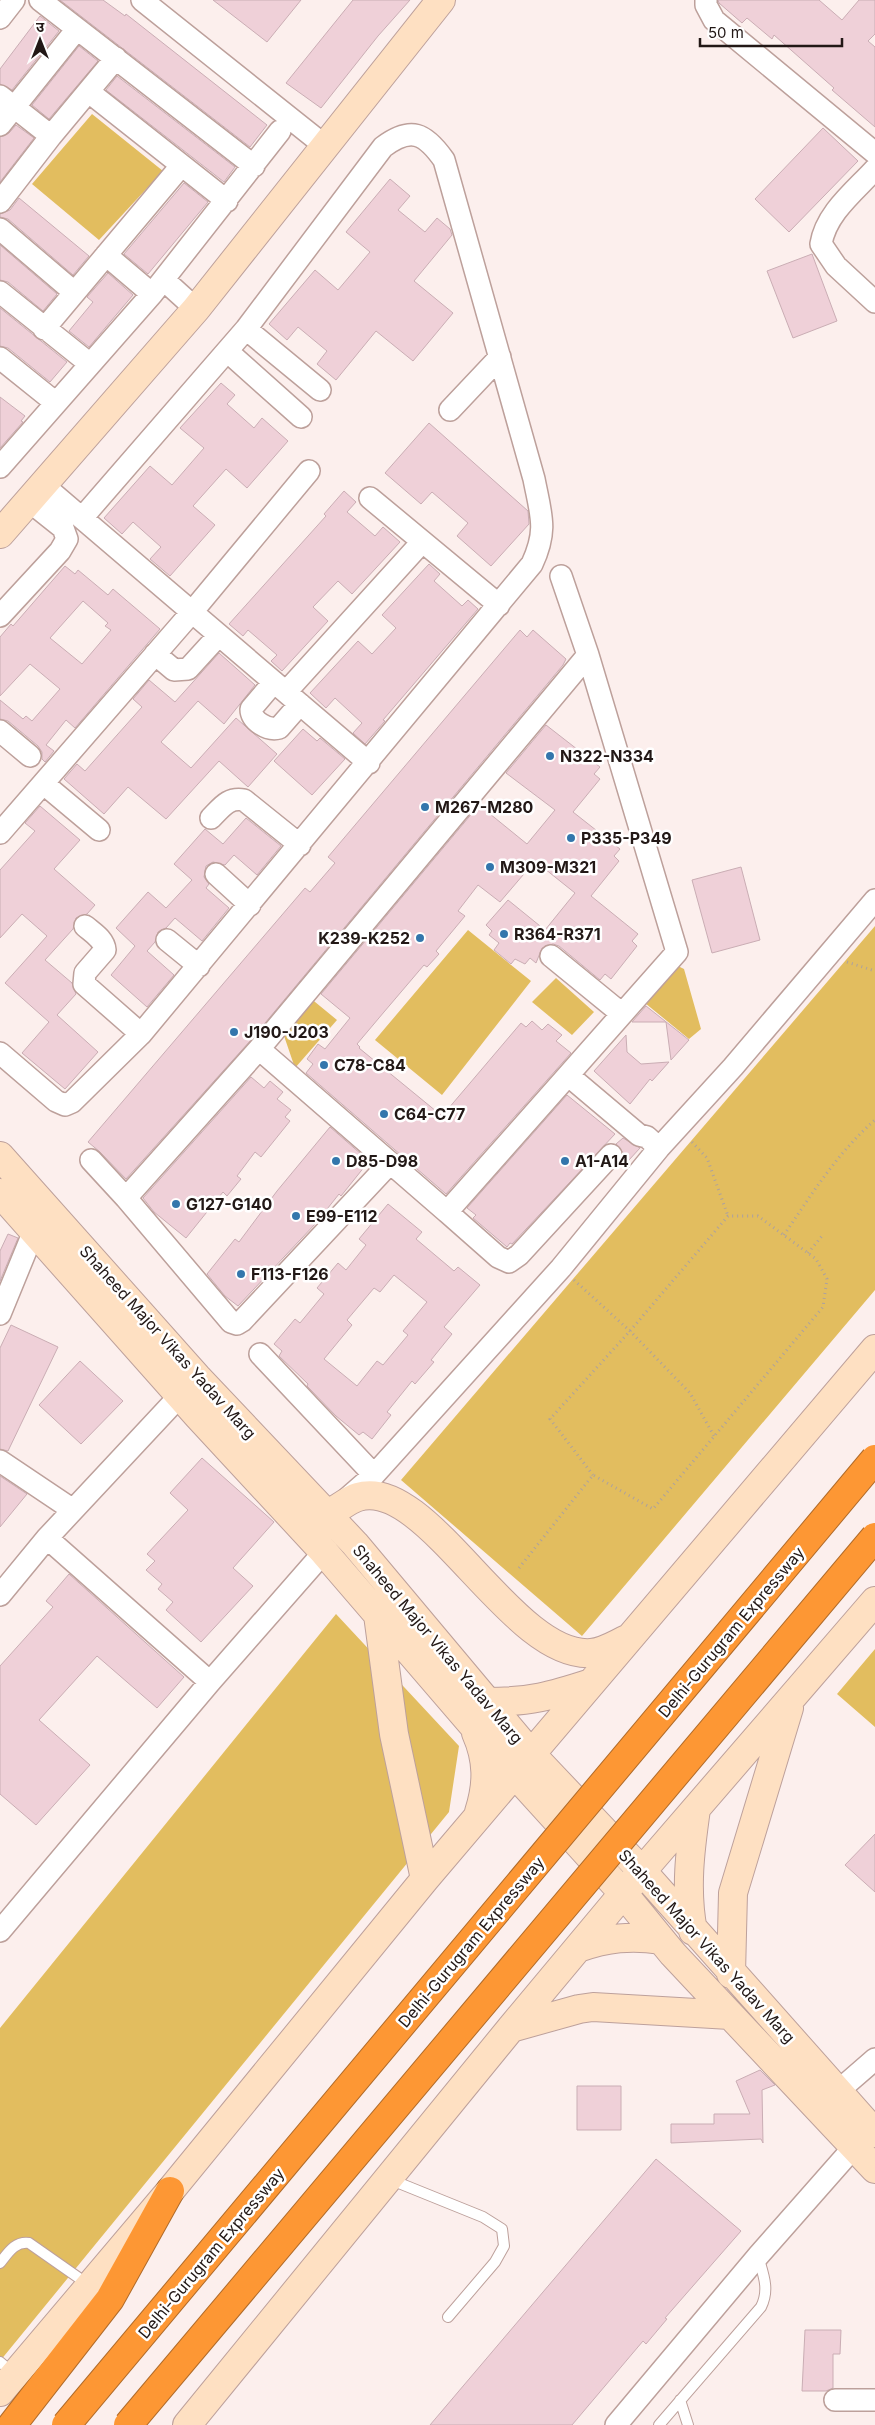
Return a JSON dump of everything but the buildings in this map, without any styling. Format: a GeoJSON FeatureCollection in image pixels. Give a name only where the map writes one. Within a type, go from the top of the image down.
{"type":"FeatureCollection","features":[{"type":"Feature","properties":{"kind":"highway","name":"Delhi-Gurugram Expressway"},"geometry":{"type":"LineString","coordinates":[[66,2425],[875,1459]]}},
{"type":"Feature","properties":{"kind":"highway"},"geometry":{"type":"LineString","coordinates":[[128,2425],[875,1537]]}},
{"type":"Feature","properties":{"kind":"highway"},"geometry":{"type":"LineString","coordinates":[[12,2425],[110,2298],[170,2191]]}},
{"type":"Feature","properties":{"kind":"main road"},"geometry":{"type":"LineString","coordinates":[[0,534],[196,309],[441,0]]}},
{"type":"Feature","properties":{"kind":"main road","name":"Shaheed Major Vikas Yadav Marg"},"geometry":{"type":"LineString","coordinates":[[0,1156],[324,1552],[378,1615],[479,1712]]}},
{"type":"Feature","properties":{"kind":"main road","name":"Shaheed Major Vikas Yadav Marg"},"geometry":{"type":"LineString","coordinates":[[0,1193],[34,1231],[189,1386],[328,1514],[479,1712],[523,1763],[623,1894],[661,1940],[730,2015],[865,2140]]}},
{"type":"Feature","properties":{"kind":"main road"},"geometry":{"type":"LineString","coordinates":[[5,2376],[90,2286],[425,1879],[875,1349]]}},
{"type":"Feature","properties":{"kind":"main road"},"geometry":{"type":"LineString","coordinates":[[328,1514],[359,1497],[382,1496],[398,1502],[446,1543],[516,1614],[552,1643],[576,1652],[591,1653],[629,1638]]}},
{"type":"Feature","properties":{"kind":"main road"},"geometry":{"type":"LineString","coordinates":[[189,2424],[510,2028],[642,1871],[875,1601]]}},
{"type":"Feature","properties":{"kind":"main road"},"geometry":{"type":"LineString","coordinates":[[378,1615],[394,1734],[425,1879]]}},
{"type":"Feature","properties":{"kind":"main road"},"geometry":{"type":"LineString","coordinates":[[478,1816],[485,1792],[486,1767],[479,1712],[548,1697],[592,1682]]}},
{"type":"Feature","properties":{"kind":"main road"},"geometry":{"type":"LineString","coordinates":[[731,1974],[733,1893],[792,1697]]}},
{"type":"Feature","properties":{"kind":"main road","name":"Shaheed Major Vikas Yadav Marg"},"geometry":{"type":"LineString","coordinates":[[523,1763],[642,1871],[837,2092],[865,2140],[875,2169]]}},
{"type":"Feature","properties":{"kind":"main road"},"geometry":{"type":"LineString","coordinates":[[693,1931],[688,1907],[688,1871],[696,1809]]}},
{"type":"Feature","properties":{"kind":"main road"},"geometry":{"type":"LineString","coordinates":[[578,1948],[619,1937],[640,1936],[661,1940]]}},
{"type":"Feature","properties":{"kind":"main road"},"geometry":{"type":"LineString","coordinates":[[510,2028],[593,2007],[730,2015]]}},
{"type":"Feature","properties":{"kind":"street"},"geometry":{"type":"LineString","coordinates":[[0,18],[14,0]]}},
{"type":"Feature","properties":{"kind":"street"},"geometry":{"type":"LineString","coordinates":[[40,0],[254,166]]}},
{"type":"Feature","properties":{"kind":"street"},"geometry":{"type":"LineString","coordinates":[[142,0],[325,146]]}},
{"type":"Feature","properties":{"kind":"street"},"geometry":{"type":"LineString","coordinates":[[706,0],[706,5],[714,20],[875,153]]}},
{"type":"Feature","properties":{"kind":"street"},"geometry":{"type":"LineString","coordinates":[[0,125],[8,102],[77,29]]}},
{"type":"Feature","properties":{"kind":"street"},"geometry":{"type":"LineString","coordinates":[[0,202],[51,136],[116,58]]}},
{"type":"Feature","properties":{"kind":"street"},"geometry":{"type":"LineString","coordinates":[[89,92],[227,201]]}},
{"type":"Feature","properties":{"kind":"street"},"geometry":{"type":"LineString","coordinates":[[8,102],[51,136]]}},
{"type":"Feature","properties":{"kind":"street"},"geometry":{"type":"LineString","coordinates":[[0,468],[158,287],[280,132]]}},
{"type":"Feature","properties":{"kind":"street"},"geometry":{"type":"LineString","coordinates":[[0,1053],[56,1101],[64,1105],[72,1102],[141,1034],[199,966],[499,605],[532,564],[541,546],[544,527],[534,480],[444,160],[432,144],[422,136],[410,134],[396,138],[383,147],[246,329],[82,518]]}},
{"type":"Feature","properties":{"kind":"street"},"geometry":{"type":"LineString","coordinates":[[44,329],[181,166]]}},
{"type":"Feature","properties":{"kind":"street"},"geometry":{"type":"LineString","coordinates":[[875,169],[834,213],[823,230],[820,244],[836,266],[875,302]]}},
{"type":"Feature","properties":{"kind":"street"},"geometry":{"type":"LineString","coordinates":[[0,229],[74,292]]}},
{"type":"Feature","properties":{"kind":"street"},"geometry":{"type":"LineString","coordinates":[[106,255],[196,309]]}},
{"type":"Feature","properties":{"kind":"street"},"geometry":{"type":"LineString","coordinates":[[0,292],[90,364]]}},
{"type":"Feature","properties":{"kind":"street"},"geometry":{"type":"LineString","coordinates":[[246,329],[320,390]]}},
{"type":"Feature","properties":{"kind":"street"},"geometry":{"type":"LineString","coordinates":[[227,351],[301,417]]}},
{"type":"Feature","properties":{"kind":"street"},"geometry":{"type":"LineString","coordinates":[[0,358],[56,402]]}},
{"type":"Feature","properties":{"kind":"street"},"geometry":{"type":"LineString","coordinates":[[450,410],[500,358]]}},
{"type":"Feature","properties":{"kind":"street"},"geometry":{"type":"LineString","coordinates":[[0,833],[192,612],[308,471]]}},
{"type":"Feature","properties":{"kind":"street"},"geometry":{"type":"LineString","coordinates":[[36,493],[82,518],[369,763]]}},
{"type":"Feature","properties":{"kind":"street"},"geometry":{"type":"LineString","coordinates":[[0,616],[60,551],[67,539],[63,528],[36,493]]}},
{"type":"Feature","properties":{"kind":"street"},"geometry":{"type":"LineString","coordinates":[[370,498],[499,605]]}},
{"type":"Feature","properties":{"kind":"street"},"geometry":{"type":"LineString","coordinates":[[287,692],[422,542]]}},
{"type":"Feature","properties":{"kind":"street"},"geometry":{"type":"LineString","coordinates":[[447,1212],[673,959],[676,952],[588,655],[561,576]]}},
{"type":"Feature","properties":{"kind":"street"},"geometry":{"type":"LineString","coordinates":[[155,654],[174,670],[188,669],[219,635]]}},
{"type":"Feature","properties":{"kind":"street"},"geometry":{"type":"LineString","coordinates":[[126,1198],[259,1049],[588,655]]}},
{"type":"Feature","properties":{"kind":"street"},"geometry":{"type":"LineString","coordinates":[[0,731],[30,756]]}},
{"type":"Feature","properties":{"kind":"street"},"geometry":{"type":"LineString","coordinates":[[44,784],[98,830]]}},
{"type":"Feature","properties":{"kind":"street"},"geometry":{"type":"LineString","coordinates":[[211,818],[226,802],[235,798],[244,800],[300,845]]}},
{"type":"Feature","properties":{"kind":"street"},"geometry":{"type":"LineString","coordinates":[[216,874],[250,905]]}},
{"type":"Feature","properties":{"kind":"street"},"geometry":{"type":"LineString","coordinates":[[328,1514],[374,1475],[561,1268],[653,1143],[677,1128],[875,900]]}},
{"type":"Feature","properties":{"kind":"street"},"geometry":{"type":"LineString","coordinates":[[85,926],[100,939],[105,945],[106,950],[85,973],[84,984],[141,1034]]}},
{"type":"Feature","properties":{"kind":"street"},"geometry":{"type":"LineString","coordinates":[[167,940],[199,966]]}},
{"type":"Feature","properties":{"kind":"street"},"geometry":{"type":"LineString","coordinates":[[551,956],[622,1014]]}},
{"type":"Feature","properties":{"kind":"street"},"geometry":{"type":"LineString","coordinates":[[259,1049],[498,1257],[509,1262],[519,1255],[610,1155]]}},
{"type":"Feature","properties":{"kind":"street"},"geometry":{"type":"LineString","coordinates":[[572,1072],[639,1135],[653,1143]]}},
{"type":"Feature","properties":{"kind":"street"},"geometry":{"type":"LineString","coordinates":[[91,1160],[126,1198],[231,1322],[237,1324],[390,1163]]}},
{"type":"Feature","properties":{"kind":"street"},"geometry":{"type":"LineString","coordinates":[[0,1314],[34,1231]]}},
{"type":"Feature","properties":{"kind":"street"},"geometry":{"type":"LineString","coordinates":[[260,1354],[374,1475]]}},
{"type":"Feature","properties":{"kind":"street"},"geometry":{"type":"LineString","coordinates":[[0,1595],[47,1538],[189,1386]]}},
{"type":"Feature","properties":{"kind":"street"},"geometry":{"type":"LineString","coordinates":[[0,1461],[73,1510]]}},
{"type":"Feature","properties":{"kind":"street"},"geometry":{"type":"LineString","coordinates":[[47,1538],[210,1682]]}},
{"type":"Feature","properties":{"kind":"street"},"geometry":{"type":"LineString","coordinates":[[0,1931],[210,1682],[324,1552]]}},
{"type":"Feature","properties":{"kind":"street"},"geometry":{"type":"LineString","coordinates":[[837,2092],[875,2059]]}},
{"type":"Feature","properties":{"kind":"street"},"geometry":{"type":"LineString","coordinates":[[616,2425],[758,2256],[865,2140]]}},
{"type":"Feature","properties":{"kind":"street"},"geometry":{"type":"LineString","coordinates":[[835,2400],[875,2400]]}},
{"type":"Feature","properties":{"kind":"lane"},"geometry":{"type":"LineString","coordinates":[[388,2179],[483,2217],[502,2229],[504,2246],[496,2262],[448,2317]]}},
{"type":"Feature","properties":{"kind":"lane"},"geometry":{"type":"LineString","coordinates":[[0,2263],[16,2245],[22,2242],[29,2243],[90,2286]]}},
{"type":"Feature","properties":{"kind":"lane"},"geometry":{"type":"LineString","coordinates":[[659,2425],[761,2307],[766,2297],[766,2288],[758,2256]]}},
{"type":"Feature","properties":{"kind":"lane"},"geometry":{"type":"LineString","coordinates":[[680,2400],[688,2425]]}},
{"type":"Feature","properties":{"kind":"path"},"geometry":{"type":"LineString","coordinates":[[831,952],[845,961],[875,970]]}},
{"type":"Feature","properties":{"kind":"path"},"geometry":{"type":"LineString","coordinates":[[784,1235],[817,1186],[860,1133],[875,1120]]}},
{"type":"Feature","properties":{"kind":"path"},"geometry":{"type":"LineString","coordinates":[[677,1128],[707,1158],[728,1216]]}},
{"type":"Feature","properties":{"kind":"path"},"geometry":{"type":"LineString","coordinates":[[728,1216],[758,1216],[784,1235],[816,1259],[827,1279],[823,1307],[653,1509],[593,1475],[550,1419],[630,1332],[728,1216]]}},
{"type":"Feature","properties":{"kind":"path"},"geometry":{"type":"LineString","coordinates":[[808,1253],[822,1236]]}},
{"type":"Feature","properties":{"kind":"path"},"geometry":{"type":"LineString","coordinates":[[561,1268],[630,1332],[690,1393],[714,1436]]}},
{"type":"Feature","properties":{"kind":"path"},"geometry":{"type":"LineString","coordinates":[[519,1568],[593,1475]]}},
{"type":"Feature","properties":{"kind":"shaded area"},"geometry":{"type":"Polygon","coordinates":[[[92,114],[163,171],[99,240],[32,184],[92,114]]]}},
{"type":"Feature","properties":{"kind":"shaded area"},"geometry":{"type":"Polygon","coordinates":[[[875,926],[875,1290],[582,1636],[401,1480],[875,926]]]}},
{"type":"Feature","properties":{"kind":"shaded area"},"geometry":{"type":"Polygon","coordinates":[[[468,930],[531,981],[442,1095],[375,1040],[468,930]]]}},
{"type":"Feature","properties":{"kind":"shaded area"},"geometry":{"type":"Polygon","coordinates":[[[678,966],[684,969],[701,1029],[689,1039],[645,1003],[678,966]]]}},
{"type":"Feature","properties":{"kind":"shaded area"},"geometry":{"type":"Polygon","coordinates":[[[556,978],[594,1012],[572,1035],[532,1002],[556,978]]]}},
{"type":"Feature","properties":{"kind":"shaded area"},"geometry":{"type":"Polygon","coordinates":[[[309,997],[337,1020],[295,1068],[282,1030],[309,997]]]}},
{"type":"Feature","properties":{"kind":"shaded area"},"geometry":{"type":"Polygon","coordinates":[[[336,1614],[459,1746],[449,1812],[0,2361],[0,2028],[336,1614]]]}},
{"type":"Feature","properties":{"kind":"shaded area"},"geometry":{"type":"Polygon","coordinates":[[[875,1649],[875,1727],[837,1694],[875,1649]]]}},
{"type":"Feature","properties":{"kind":"place","name":"N322-N334"},"geometry":{"type":"Point","coordinates":[550,756]}},
{"type":"Feature","properties":{"kind":"place","name":"M267-M280"},"geometry":{"type":"Point","coordinates":[425,807]}},
{"type":"Feature","properties":{"kind":"place","name":"P335-P349"},"geometry":{"type":"Point","coordinates":[571,838]}},
{"type":"Feature","properties":{"kind":"place","name":"M309-M321"},"geometry":{"type":"Point","coordinates":[490,867]}},
{"type":"Feature","properties":{"kind":"place","name":"R364-R371"},"geometry":{"type":"Point","coordinates":[504,934]}},
{"type":"Feature","properties":{"kind":"place","name":"K239-K252"},"geometry":{"type":"Point","coordinates":[420,938]}},
{"type":"Feature","properties":{"kind":"place","name":"J190-J203"},"geometry":{"type":"Point","coordinates":[234,1032]}},
{"type":"Feature","properties":{"kind":"place","name":"C78-C84"},"geometry":{"type":"Point","coordinates":[324,1065]}},
{"type":"Feature","properties":{"kind":"place","name":"C64-C77"},"geometry":{"type":"Point","coordinates":[384,1114]}},
{"type":"Feature","properties":{"kind":"place","name":"D85-D98"},"geometry":{"type":"Point","coordinates":[336,1161]}},
{"type":"Feature","properties":{"kind":"place","name":"A1-A14"},"geometry":{"type":"Point","coordinates":[565,1161]}},
{"type":"Feature","properties":{"kind":"place","name":"G127-G140"},"geometry":{"type":"Point","coordinates":[176,1204]}},
{"type":"Feature","properties":{"kind":"place","name":"E99-E112"},"geometry":{"type":"Point","coordinates":[296,1216]}},
{"type":"Feature","properties":{"kind":"place","name":"F113-F126"},"geometry":{"type":"Point","coordinates":[241,1274]}}]}
